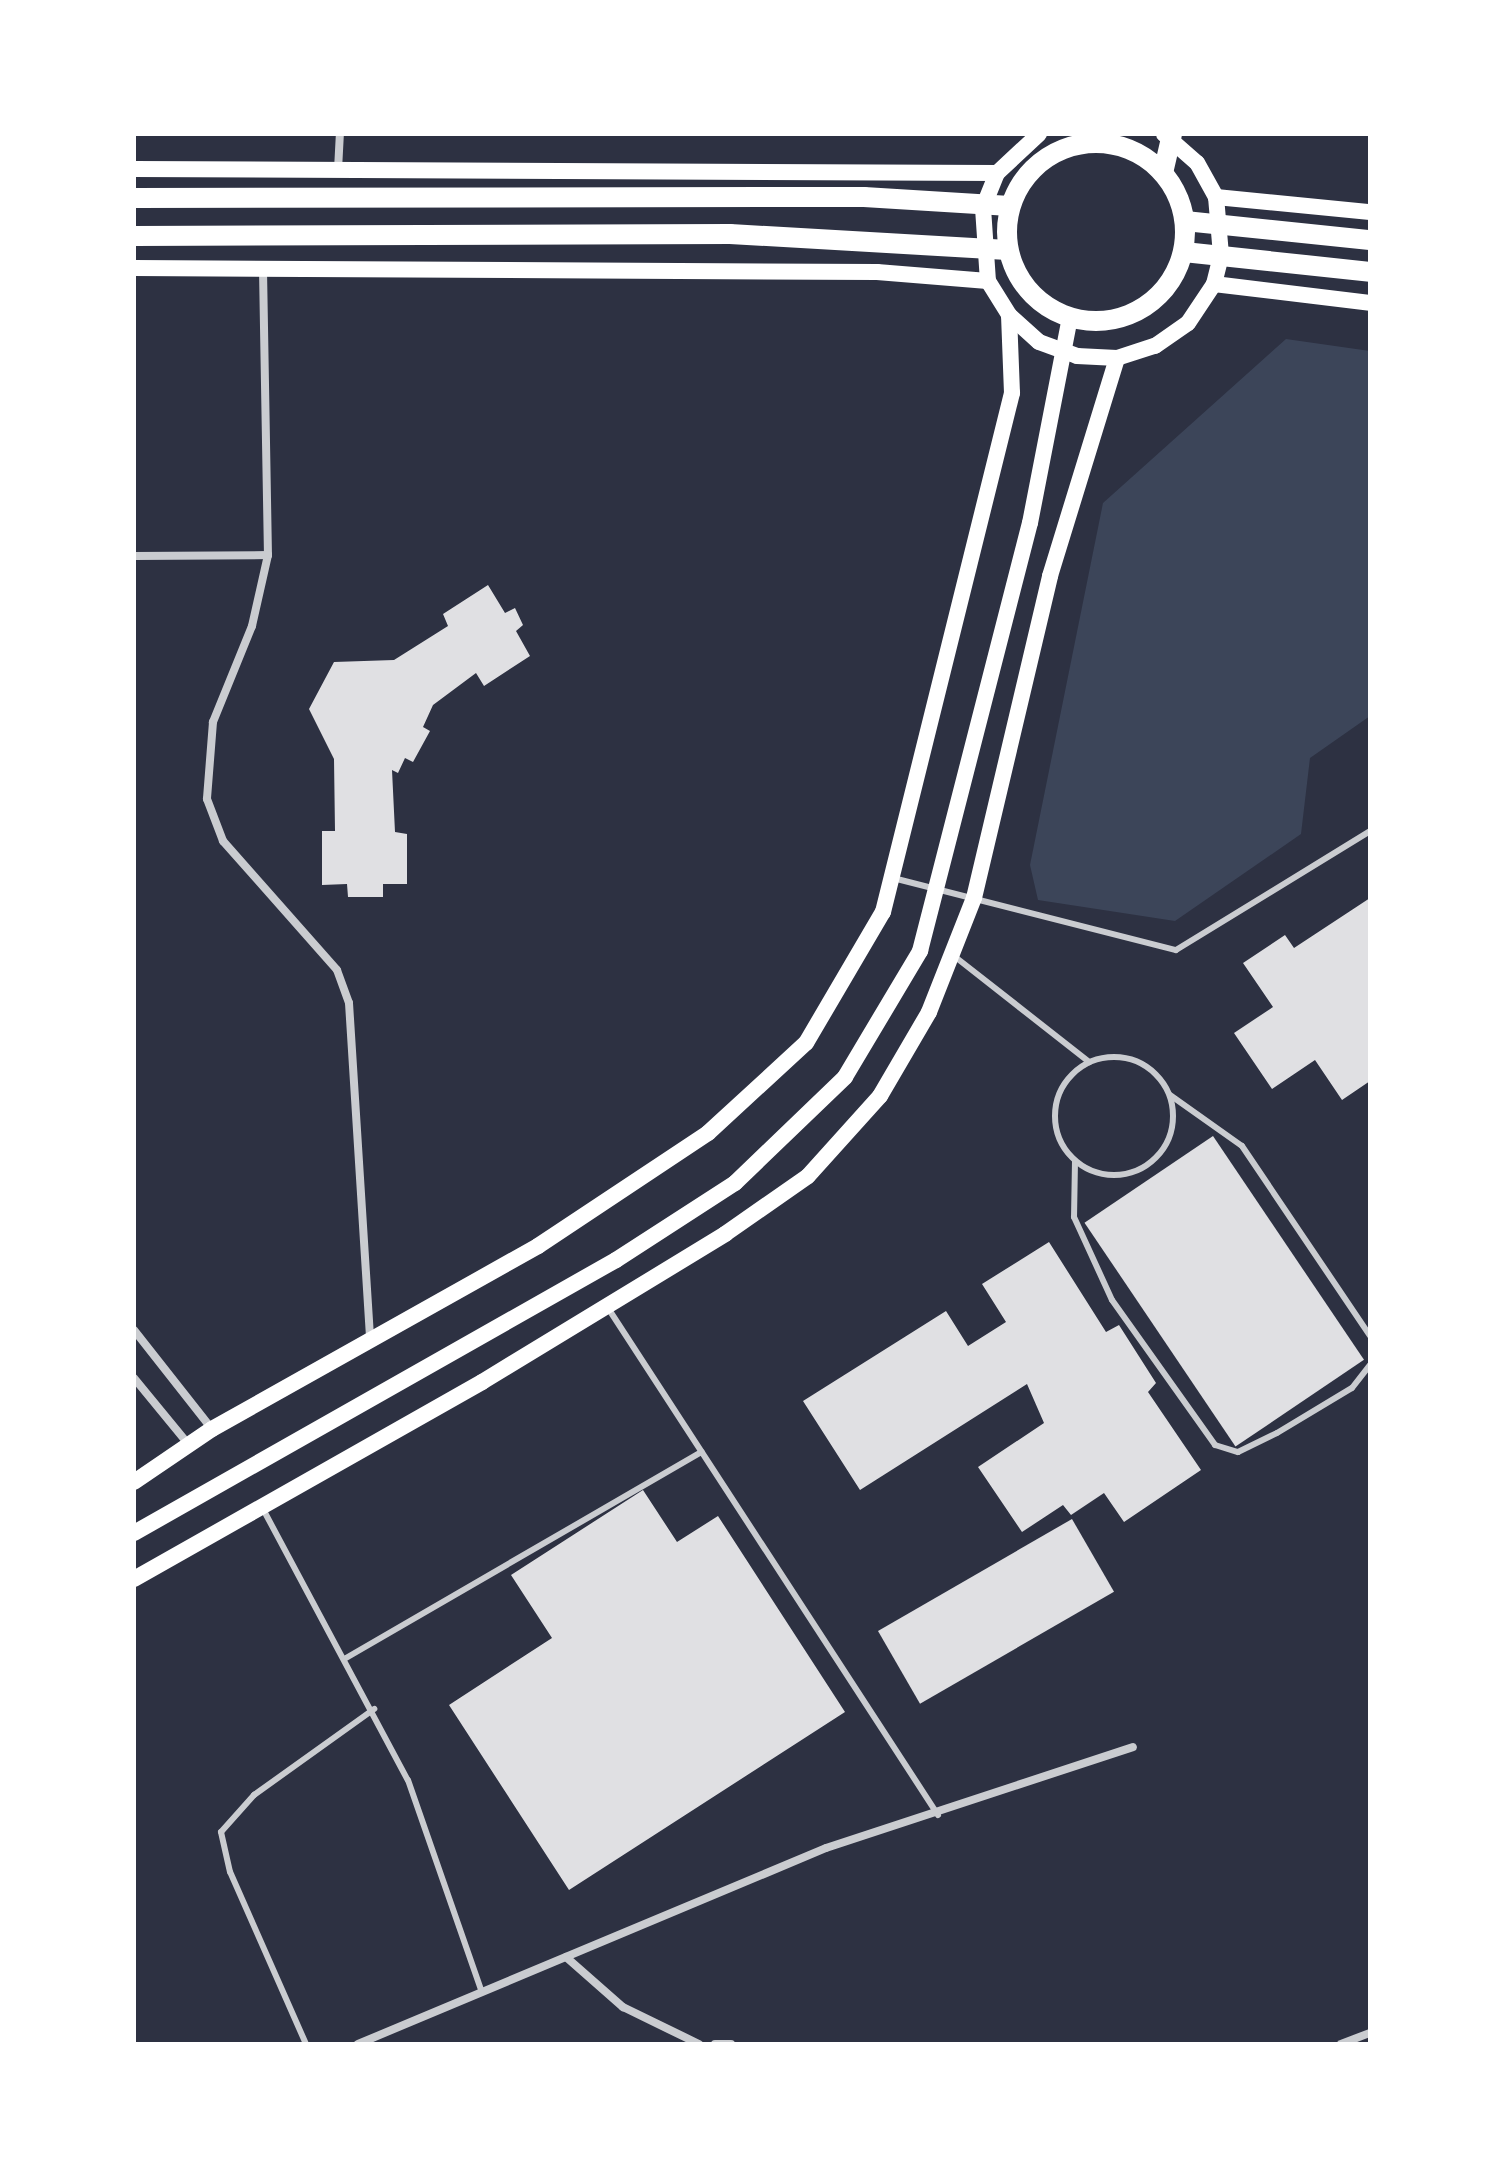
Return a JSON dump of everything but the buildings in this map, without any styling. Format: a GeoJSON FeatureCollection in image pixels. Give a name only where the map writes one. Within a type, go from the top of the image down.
{"type":"FeatureCollection","features":[{"type":"Feature","properties":{"kind":"main road"},"geometry":{"type":"LineString","coordinates":[[1039,134],[997,173],[983,208],[988,281],[1009,315],[1039,342],[1077,356],[1117,358],[1155,346],[1188,323],[1214,284],[1222,226],[1216,197],[1197,163],[1164,134]]}},
{"type":"Feature","properties":{"kind":"main road"},"geometry":{"type":"LineString","coordinates":[[1163,173],[1172,134]]}},
{"type":"Feature","properties":{"kind":"main road"},"geometry":{"type":"LineString","coordinates":[[1085,139],[1132,150],[1163,173],[1185,221],[1184,252],[1163,290],[1128,316],[1070,317],[1030,292],[1008,250],[1010,206],[1037,164],[1085,139]]}},
{"type":"Feature","properties":{"kind":"main road"},"geometry":{"type":"LineString","coordinates":[[134,169],[997,173]]}},
{"type":"Feature","properties":{"kind":"main road"},"geometry":{"type":"LineString","coordinates":[[134,198],[864,197],[1010,206]]}},
{"type":"Feature","properties":{"kind":"main road"},"geometry":{"type":"LineString","coordinates":[[1216,197],[1370,212]]}},
{"type":"Feature","properties":{"kind":"main road"},"geometry":{"type":"LineString","coordinates":[[1185,221],[1370,240]]}},
{"type":"Feature","properties":{"kind":"main road"},"geometry":{"type":"LineString","coordinates":[[134,236],[730,234],[1008,250]]}},
{"type":"Feature","properties":{"kind":"main road"},"geometry":{"type":"LineString","coordinates":[[1184,252],[1370,272]]}},
{"type":"Feature","properties":{"kind":"main road"},"geometry":{"type":"LineString","coordinates":[[134,268],[877,272],[988,281]]}},
{"type":"Feature","properties":{"kind":"main road"},"geometry":{"type":"LineString","coordinates":[[1214,284],[1370,303]]}},
{"type":"Feature","properties":{"kind":"main road"},"geometry":{"type":"LineString","coordinates":[[134,1482],[212,1429],[371,1343],[708,1133],[806,1043],[883,912],[1012,393],[1009,315]]}},
{"type":"Feature","properties":{"kind":"main road"},"geometry":{"type":"LineString","coordinates":[[134,1533],[616,1260],[735,1183],[845,1077],[925,936],[1030,523],[1070,317]]}},
{"type":"Feature","properties":{"kind":"main road"},"geometry":{"type":"LineString","coordinates":[[134,1579],[607,1306],[808,1176],[880,1096],[954,956],[974,898],[1050,576],[1117,358]]}},
{"type":"Feature","properties":{"kind":"street"},"geometry":{"type":"LineString","coordinates":[[338,170],[340,134]]}},
{"type":"Feature","properties":{"kind":"street"},"geometry":{"type":"LineString","coordinates":[[263,270],[268,555],[252,626],[213,722],[207,799],[223,841],[337,970],[349,1003],[371,1343]]}},
{"type":"Feature","properties":{"kind":"street"},"geometry":{"type":"LineString","coordinates":[[134,556],[268,555]]}},
{"type":"Feature","properties":{"kind":"street"},"geometry":{"type":"LineString","coordinates":[[134,1330],[212,1429]]}},
{"type":"Feature","properties":{"kind":"street"},"geometry":{"type":"LineString","coordinates":[[134,1378],[189,1445]]}},
{"type":"Feature","properties":{"kind":"street"},"geometry":{"type":"LineString","coordinates":[[358,2044],[826,1848],[938,1815],[1133,1747]]}},
{"type":"Feature","properties":{"kind":"street"},"geometry":{"type":"LineString","coordinates":[[566,1957],[623,2007],[699,2044]]}},
{"type":"Feature","properties":{"kind":"street"},"geometry":{"type":"LineString","coordinates":[[1347,2043],[1370,2033]]}},
{"type":"Feature","properties":{"kind":"street"},"geometry":{"type":"LineString","coordinates":[[715,2044],[731,2044]]}},
{"type":"Feature","properties":{"kind":"lane"},"geometry":{"type":"LineString","coordinates":[[891,878],[1176,950],[1370,831]]}},
{"type":"Feature","properties":{"kind":"lane"},"geometry":{"type":"LineString","coordinates":[[954,956],[1089,1062]]}},
{"type":"Feature","properties":{"kind":"lane"},"geometry":{"type":"LineString","coordinates":[[1370,1336],[1242,1146],[1170,1095],[1145,1065],[1117,1057],[1089,1062],[1072,1073],[1055,1107],[1056,1127],[1075,1161],[1074,1217],[1112,1300],[1215,1445],[1238,1452],[1277,1433],[1352,1388],[1370,1365]]}},
{"type":"Feature","properties":{"kind":"lane"},"geometry":{"type":"LineString","coordinates":[[1075,1161],[1111,1175],[1148,1165],[1171,1133],[1170,1095]]}},
{"type":"Feature","properties":{"kind":"lane"},"geometry":{"type":"LineString","coordinates":[[607,1306],[938,1815]]}},
{"type":"Feature","properties":{"kind":"lane"},"geometry":{"type":"LineString","coordinates":[[346,1658],[702,1452]]}},
{"type":"Feature","properties":{"kind":"lane"},"geometry":{"type":"LineString","coordinates":[[261,1504],[374,1709],[408,1780],[482,1992]]}},
{"type":"Feature","properties":{"kind":"lane"},"geometry":{"type":"LineString","coordinates":[[306,2044],[230,1872],[221,1832],[254,1795],[374,1709]]}},
{"type":"Feature","properties":{"kind":"shaded area"},"geometry":{"type":"Polygon","coordinates":[[[1286,339],[1370,351],[1370,716],[1310,758],[1301,834],[1175,921],[1038,900],[1030,865],[1103,503],[1286,339]]]}}]}
